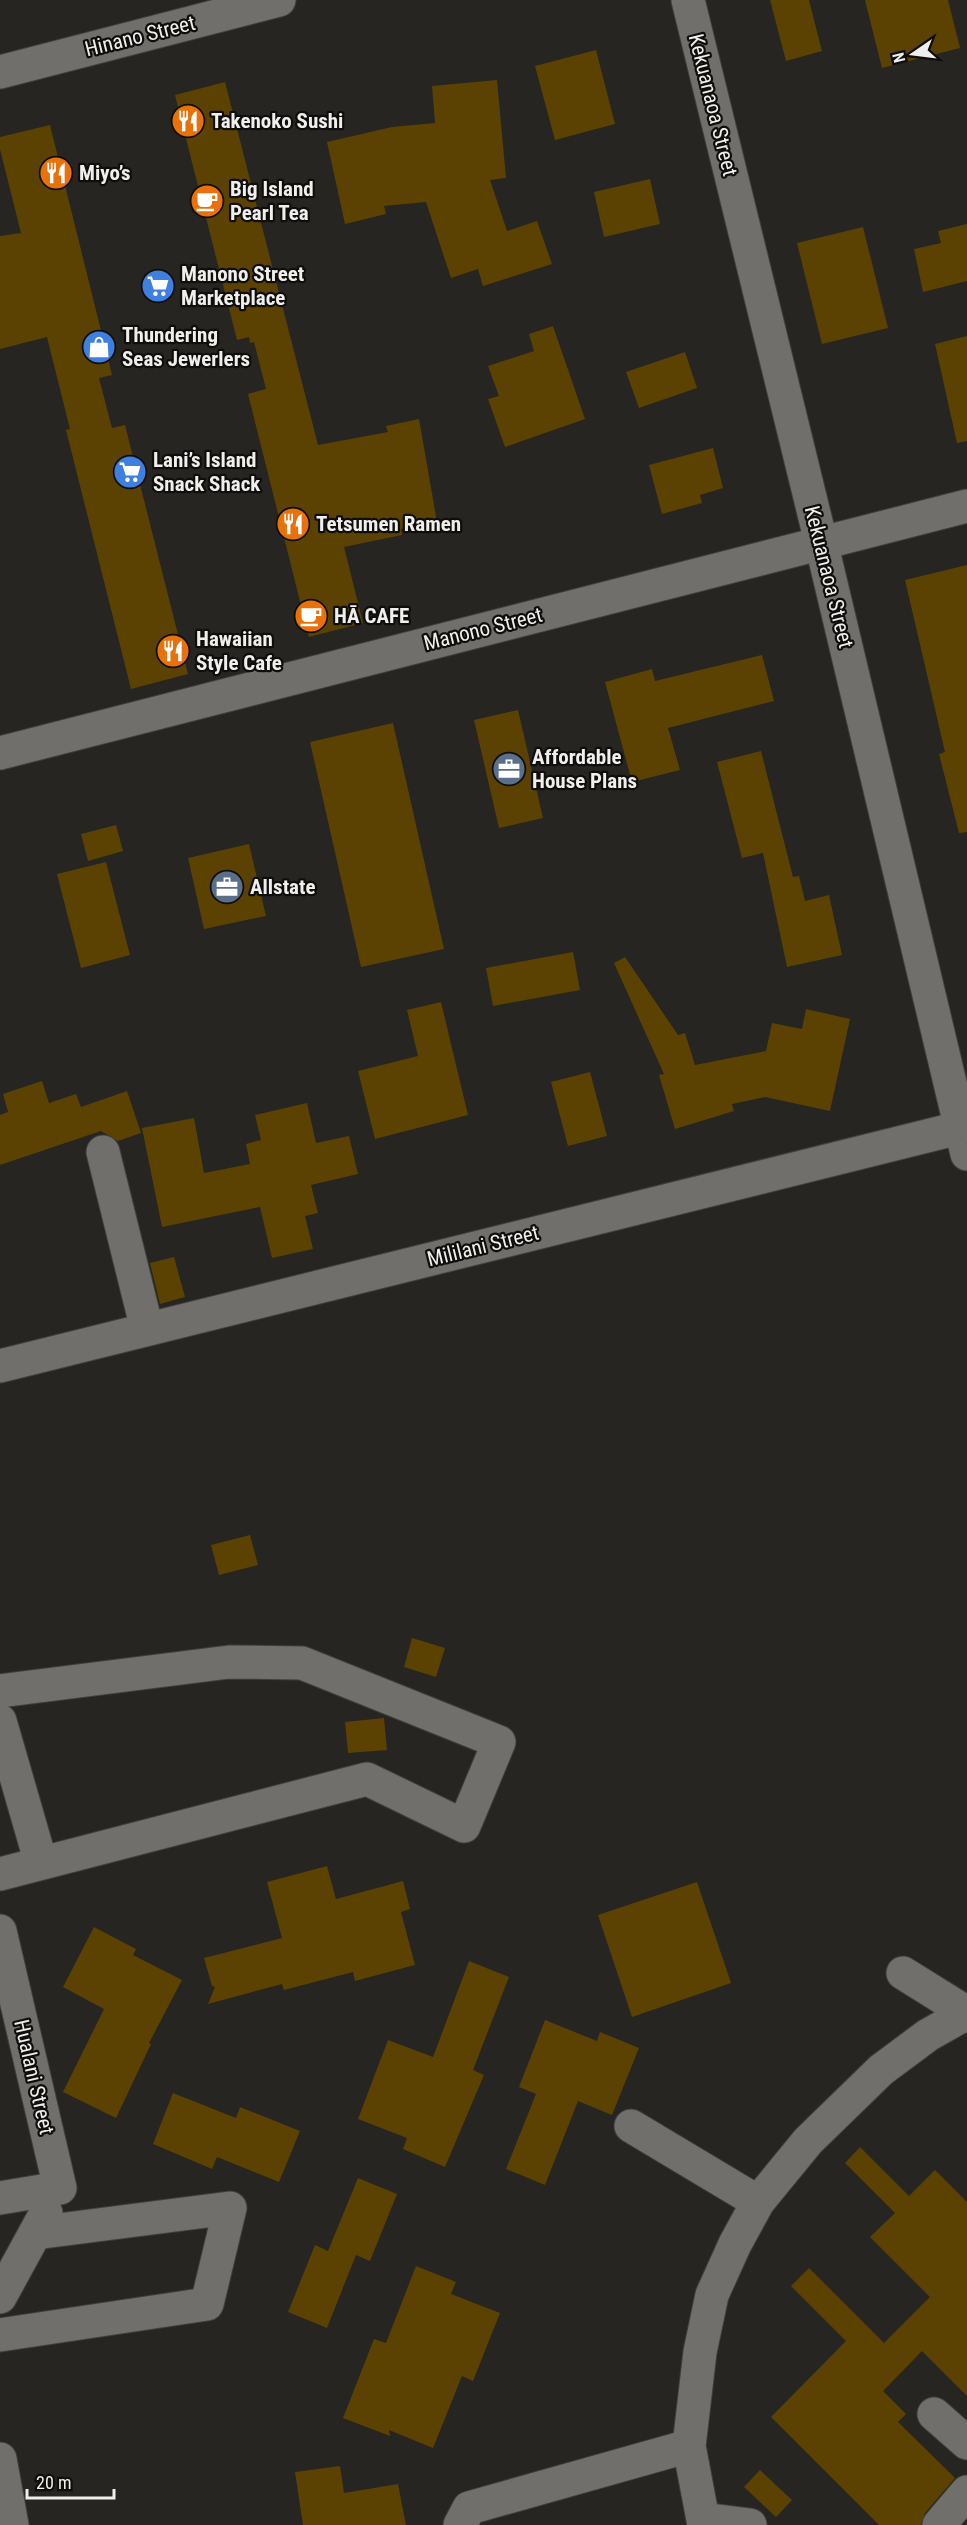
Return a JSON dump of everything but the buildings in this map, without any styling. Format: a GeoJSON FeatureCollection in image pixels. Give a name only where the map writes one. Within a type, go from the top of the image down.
{"type":"FeatureCollection","features":[{"type":"Feature","properties":{"kind":"street","name":"Hinano Street"},"geometry":{"type":"LineString","coordinates":[[0,72],[238,5],[279,0]]}},
{"type":"Feature","properties":{"kind":"street","name":"Kekuanaoa Street"},"geometry":{"type":"LineString","coordinates":[[688,0],[965,1136]]}},
{"type":"Feature","properties":{"kind":"street","name":"Manono Street"},"geometry":{"type":"LineString","coordinates":[[0,753],[967,506]]}},
{"type":"Feature","properties":{"kind":"street","name":"Mililani Street"},"geometry":{"type":"LineString","coordinates":[[0,1366],[147,1329],[965,1136]]}},
{"type":"Feature","properties":{"kind":"street"},"geometry":{"type":"LineString","coordinates":[[103,1152],[147,1329]]}},
{"type":"Feature","properties":{"kind":"street"},"geometry":{"type":"LineString","coordinates":[[0,1691],[228,1662],[302,1663],[499,1742],[464,1826],[367,1779],[0,1874]]}},
{"type":"Feature","properties":{"kind":"street"},"geometry":{"type":"LineString","coordinates":[[0,1721],[41,1863]]}},
{"type":"Feature","properties":{"kind":"street","name":"Hualani Street"},"geometry":{"type":"LineString","coordinates":[[0,1931],[60,2188]]}},
{"type":"Feature","properties":{"kind":"street"},"geometry":{"type":"LineString","coordinates":[[750,2525],[704,2522],[689,2446],[700,2352],[712,2295],[735,2244],[758,2202],[808,2141],[881,2070],[928,2035],[967,2013],[903,1973]]}},
{"type":"Feature","properties":{"kind":"street"},"geometry":{"type":"LineString","coordinates":[[632,2126],[758,2202]]}},
{"type":"Feature","properties":{"kind":"street"},"geometry":{"type":"LineString","coordinates":[[0,2198],[60,2188]]}},
{"type":"Feature","properties":{"kind":"street"},"geometry":{"type":"LineString","coordinates":[[0,2297],[60,2188]]}},
{"type":"Feature","properties":{"kind":"street"},"geometry":{"type":"LineString","coordinates":[[0,2335],[207,2304],[230,2208],[35,2233]]}},
{"type":"Feature","properties":{"kind":"street"},"geometry":{"type":"LineString","coordinates":[[934,2414],[967,2443]]}},
{"type":"Feature","properties":{"kind":"street"},"geometry":{"type":"LineString","coordinates":[[460,2525],[469,2508],[689,2446]]}},
{"type":"Feature","properties":{"kind":"street"},"geometry":{"type":"LineString","coordinates":[[0,2459],[12,2525]]}},
{"type":"Feature","properties":{"kind":"street"},"geometry":{"type":"LineString","coordinates":[[939,2525],[967,2492]]}},
{"type":"Feature","properties":{"kind":"place","name":"Takenoko Sushi"},"geometry":{"type":"Point","coordinates":[188,121]}},
{"type":"Feature","properties":{"kind":"place","name":"Miyo’s"},"geometry":{"type":"Point","coordinates":[56,173]}},
{"type":"Feature","properties":{"kind":"place","name":"Big Island Pearl Tea"},"geometry":{"type":"Point","coordinates":[207,201]}},
{"type":"Feature","properties":{"kind":"place","name":"Manono Street Marketplace"},"geometry":{"type":"Point","coordinates":[158,286]}},
{"type":"Feature","properties":{"kind":"place","name":"Thundering Seas Jewerlers"},"geometry":{"type":"Point","coordinates":[99,347]}},
{"type":"Feature","properties":{"kind":"place","name":"Lani’s Island Snack Shack"},"geometry":{"type":"Point","coordinates":[130,472]}},
{"type":"Feature","properties":{"kind":"place","name":"Tetsumen Ramen"},"geometry":{"type":"Point","coordinates":[293,524]}},
{"type":"Feature","properties":{"kind":"place","name":"HĀ CAFE"},"geometry":{"type":"Point","coordinates":[311,616]}},
{"type":"Feature","properties":{"kind":"place","name":"Hawaiian Style Cafe"},"geometry":{"type":"Point","coordinates":[173,651]}},
{"type":"Feature","properties":{"kind":"place","name":"Affordable House Plans"},"geometry":{"type":"Point","coordinates":[509,769]}},
{"type":"Feature","properties":{"kind":"place","name":"Allstate"},"geometry":{"type":"Point","coordinates":[227,887]}}]}
